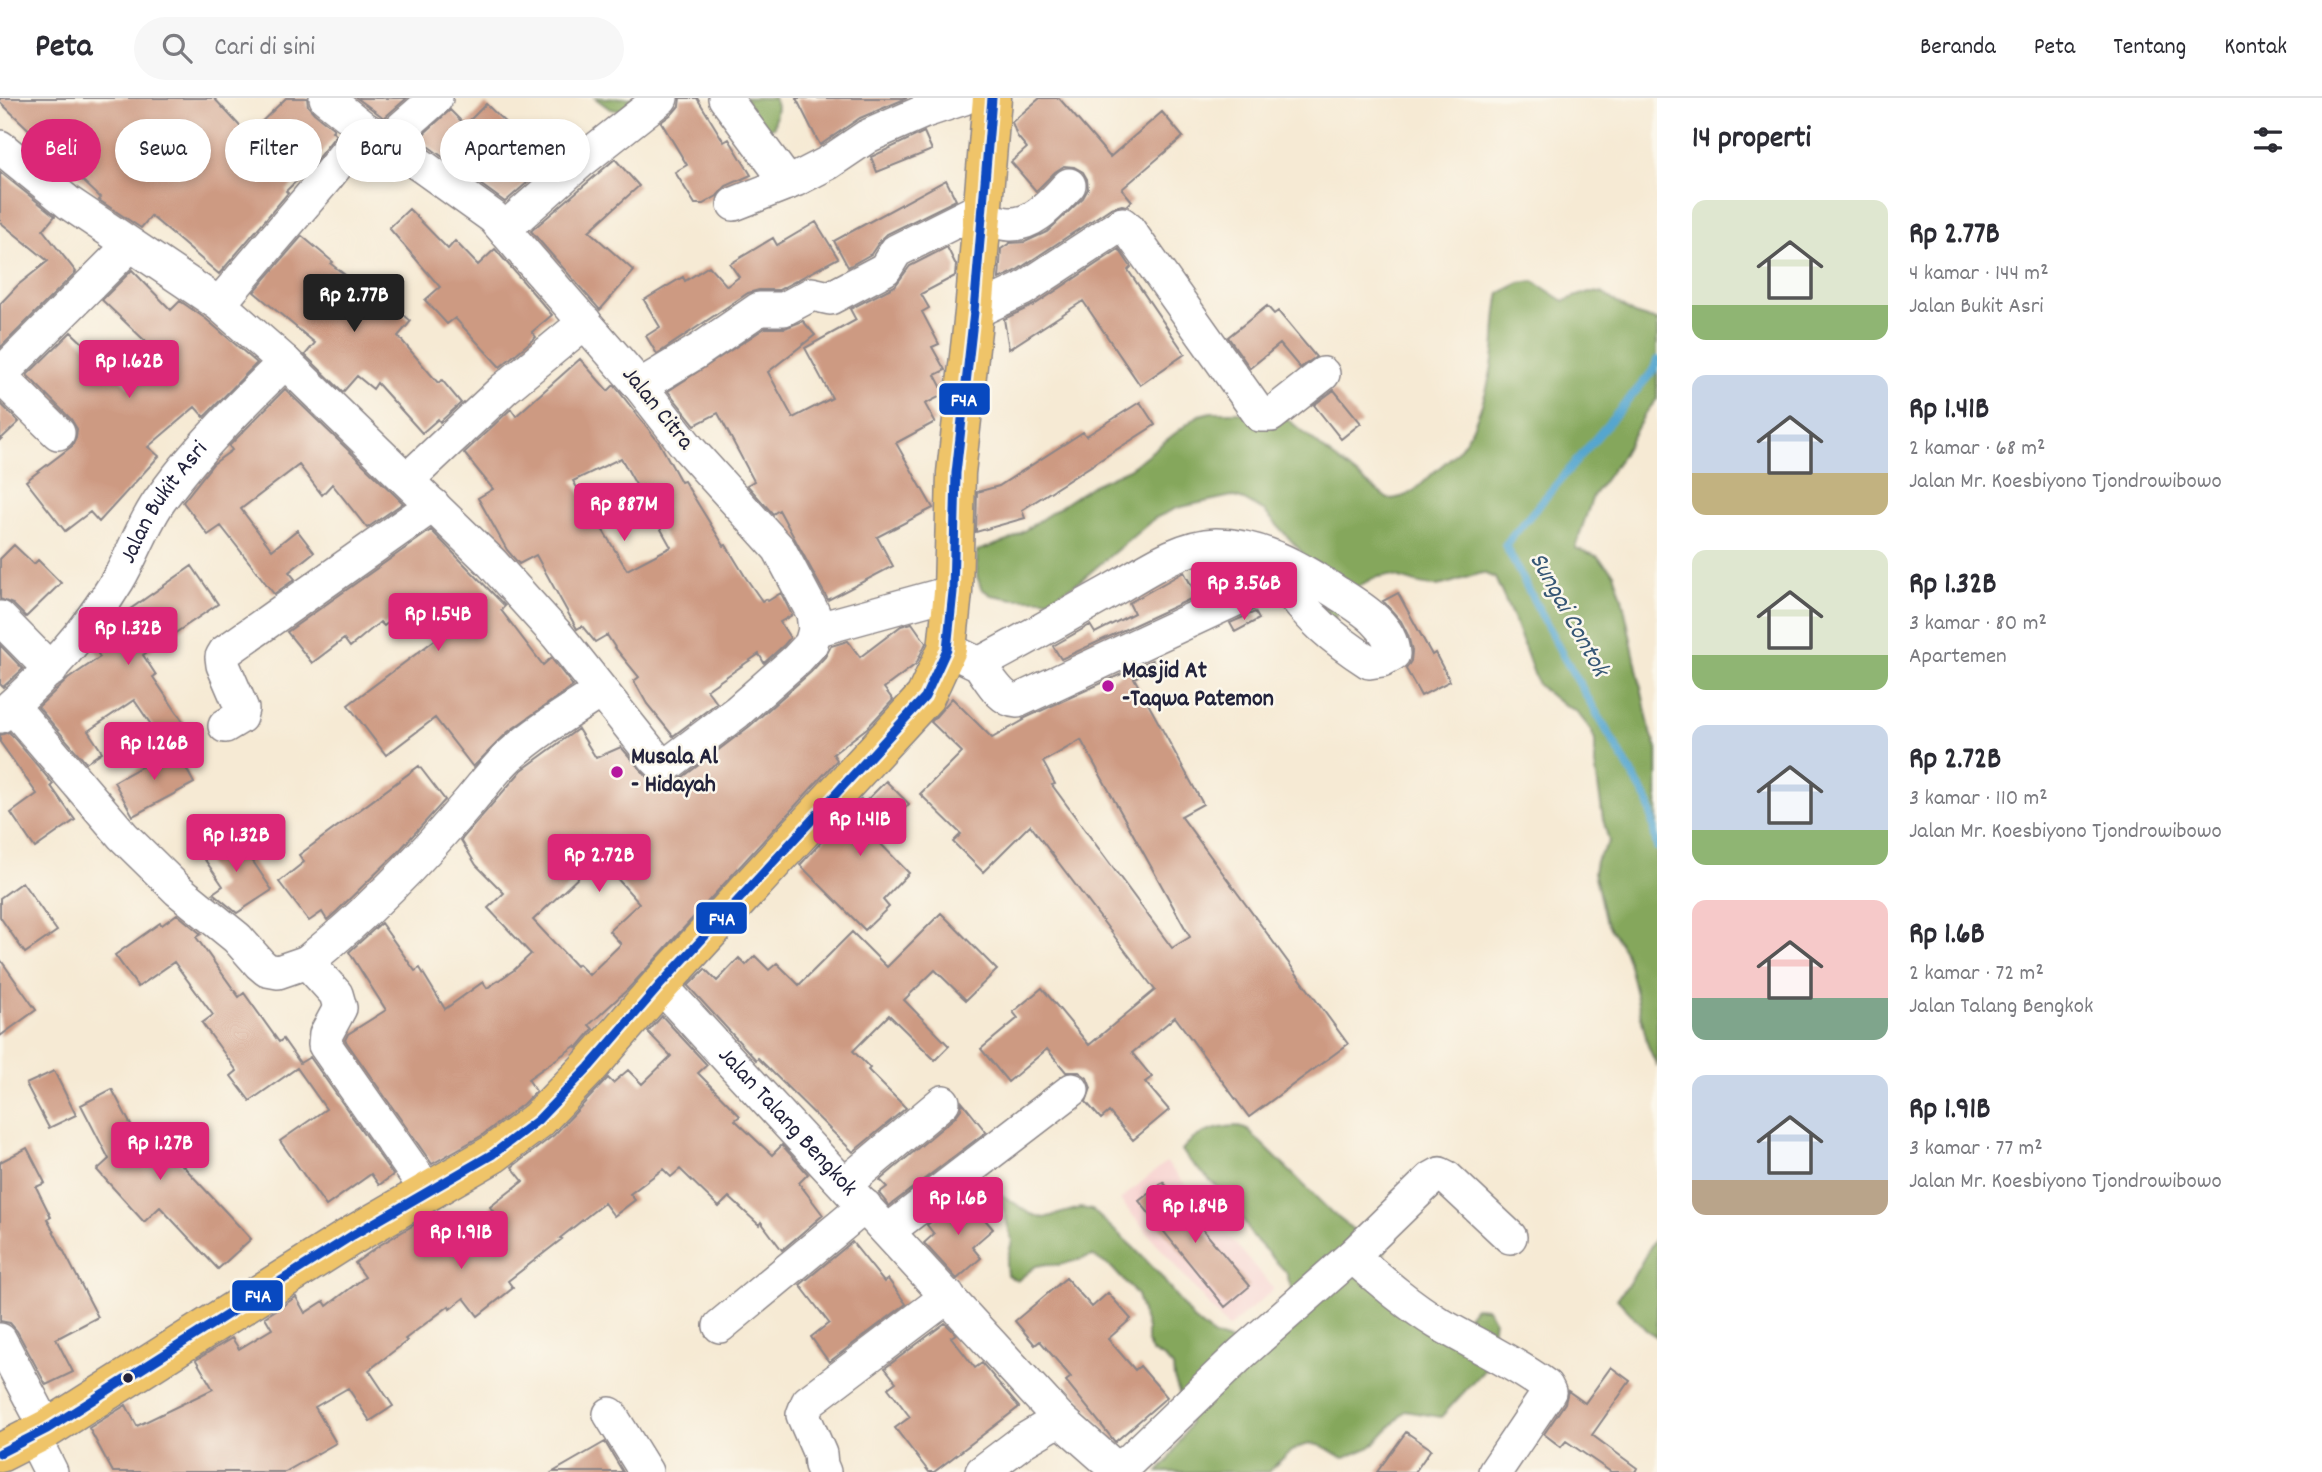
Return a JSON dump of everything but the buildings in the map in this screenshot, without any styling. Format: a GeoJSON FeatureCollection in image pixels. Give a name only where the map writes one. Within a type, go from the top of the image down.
{"type":"FeatureCollection","features":[{"type":"Feature","properties":{"kind":"main road"},"geometry":{"type":"LineString","coordinates":[[27,1440],[353,1235],[493,1154],[538,1120],[589,1068],[660,985],[963,657],[953,592],[956,473],[974,312],[992,98]]}},
{"type":"Feature","properties":{"kind":"street","name":"Jalan Citra"},"geometry":{"type":"LineString","coordinates":[[326,98],[354,119]]}},
{"type":"Feature","properties":{"kind":"street"},"geometry":{"type":"LineString","coordinates":[[402,119],[436,98]]}},
{"type":"Feature","properties":{"kind":"street"},"geometry":{"type":"LineString","coordinates":[[504,229],[580,162],[661,98]]}},
{"type":"Feature","properties":{"kind":"street"},"geometry":{"type":"LineString","coordinates":[[725,98],[788,183]]}},
{"type":"Feature","properties":{"kind":"street"},"geometry":{"type":"LineString","coordinates":[[734,204],[788,183],[840,157],[868,136],[925,111],[964,98]]}},
{"type":"Feature","properties":{"kind":"street"},"geometry":{"type":"LineString","coordinates":[[0,147],[69,203],[219,304],[285,362],[492,563],[558,636],[661,764],[671,762],[737,712],[797,659],[811,644],[815,631],[953,592]]}},
{"type":"Feature","properties":{"kind":"street"},"geometry":{"type":"LineString","coordinates":[[219,304],[336,169]]}},
{"type":"Feature","properties":{"kind":"street","name":"Jalan Citra"},"geometry":{"type":"LineString","coordinates":[[426,170],[493,217],[640,386],[689,449],[779,549],[813,612],[815,631]]}},
{"type":"Feature","properties":{"kind":"street"},"geometry":{"type":"LineString","coordinates":[[640,386],[698,351],[759,309],[784,309],[812,294],[830,298],[884,269],[896,251],[982,213],[1008,225],[1029,220],[1036,217],[1069,185]]}},
{"type":"Feature","properties":{"kind":"street"},"geometry":{"type":"LineString","coordinates":[[974,312],[1023,289],[1122,224],[1260,415],[1271,415],[1324,374]]}},
{"type":"Feature","properties":{"kind":"street"},"geometry":{"type":"LineString","coordinates":[[58,433],[7,383],[3,377],[5,370],[130,246]]}},
{"type":"Feature","properties":{"kind":"street"},"geometry":{"type":"LineString","coordinates":[[407,480],[504,389],[585,322]]}},
{"type":"Feature","properties":{"kind":"street","name":"Jalan Bukit Asri"},"geometry":{"type":"LineString","coordinates":[[6,711],[51,670],[84,630],[118,580],[161,498],[215,431],[285,362]]}},
{"type":"Feature","properties":{"kind":"street"},"geometry":{"type":"LineString","coordinates":[[225,726],[240,718],[242,709],[223,665],[222,657],[225,652],[433,505]]}},
{"type":"Feature","properties":{"kind":"street"},"geometry":{"type":"LineString","coordinates":[[1213,545],[1252,549],[1284,573],[1017,701],[1010,701],[963,657],[1196,548],[1213,545]]}},
{"type":"Feature","properties":{"kind":"street"},"geometry":{"type":"LineString","coordinates":[[0,618],[51,670]]}},
{"type":"Feature","properties":{"kind":"street"},"geometry":{"type":"LineString","coordinates":[[6,711],[123,836],[178,890],[237,938],[267,970],[278,972],[307,962],[356,921],[510,755],[541,730],[601,691]]}},
{"type":"Feature","properties":{"kind":"street"},"geometry":{"type":"LineString","coordinates":[[307,962],[336,994],[340,1008],[326,1034],[325,1045],[428,1192]]}},
{"type":"Feature","properties":{"kind":"street","name":"Jalan Talang Bengkok"},"geometry":{"type":"LineString","coordinates":[[660,985],[1060,1419],[1119,1472]]}},
{"type":"Feature","properties":{"kind":"street"},"geometry":{"type":"LineString","coordinates":[[888,1231],[1072,1090]]}},
{"type":"Feature","properties":{"kind":"street"},"geometry":{"type":"LineString","coordinates":[[720,1326],[855,1195],[943,1102]]}},
{"type":"Feature","properties":{"kind":"street"},"geometry":{"type":"LineString","coordinates":[[1119,1472],[1242,1353],[1352,1255],[1431,1179],[1440,1174],[1446,1177],[1510,1237]]}},
{"type":"Feature","properties":{"kind":"street"},"geometry":{"type":"LineString","coordinates":[[1352,1255],[1398,1295],[1437,1322],[1506,1360],[1546,1386],[1549,1392],[1495,1472]]}},
{"type":"Feature","properties":{"kind":"street"},"geometry":{"type":"LineString","coordinates":[[824,1472],[820,1454],[803,1415],[808,1402],[947,1296]]}},
{"type":"Feature","properties":{"kind":"street"},"geometry":{"type":"LineString","coordinates":[[0,1340],[27,1440],[51,1472]]}},
{"type":"Feature","properties":{"kind":"street"},"geometry":{"type":"LineString","coordinates":[[610,1414],[646,1472]]}},
{"type":"Feature","properties":{"kind":"street"},"geometry":{"type":"LineString","coordinates":[[982,1472],[1023,1441],[1060,1419]]}},
{"type":"Feature","properties":{"kind":"shaded area"},"geometry":{"type":"Polygon","coordinates":[[[1166,1162],[1274,1289],[1228,1328],[1120,1200],[1166,1162]]]}},
{"type":"Feature","properties":{"kind":"green space"},"geometry":{"type":"Polygon","coordinates":[[[595,98],[634,98],[621,111],[610,109],[595,98]]]}},
{"type":"Feature","properties":{"kind":"green space"},"geometry":{"type":"Polygon","coordinates":[[[722,98],[774,98],[777,106],[774,127],[763,130],[722,98]]]}},
{"type":"Feature","properties":{"kind":"green space"},"geometry":{"type":"Polygon","coordinates":[[[1533,281],[1564,301],[1589,292],[1602,293],[1634,314],[1657,321],[1657,399],[1593,496],[1575,548],[1597,556],[1614,573],[1622,597],[1650,730],[1657,749],[1657,1066],[1648,1046],[1628,961],[1605,920],[1594,872],[1596,861],[1609,842],[1595,765],[1595,741],[1591,730],[1576,711],[1556,700],[1538,685],[1515,622],[1495,578],[1483,573],[1436,586],[1380,576],[1358,587],[1344,600],[1336,617],[1317,628],[1308,559],[1265,512],[1232,496],[1177,508],[1155,518],[1080,581],[1049,599],[1014,599],[991,595],[981,588],[977,576],[977,551],[1010,540],[1093,485],[1129,469],[1199,415],[1211,412],[1279,412],[1388,499],[1408,494],[1451,458],[1467,439],[1483,402],[1490,376],[1500,293],[1520,283],[1533,281]]]}},
{"type":"Feature","properties":{"kind":"green space"},"geometry":{"type":"Polygon","coordinates":[[[1237,1126],[1248,1130],[1331,1212],[1360,1235],[1384,1238],[1385,1251],[1381,1262],[1453,1335],[1475,1307],[1487,1308],[1494,1320],[1487,1367],[1441,1417],[1405,1411],[1371,1447],[1345,1458],[1326,1448],[1309,1444],[1294,1450],[1268,1472],[1158,1472],[1169,1460],[1190,1424],[1174,1378],[1173,1367],[1165,1358],[1152,1352],[1147,1341],[1147,1329],[1137,1295],[1112,1268],[1093,1256],[1059,1265],[1036,1266],[1017,1281],[1007,1275],[1006,1264],[1012,1241],[999,1193],[1031,1214],[1044,1218],[1080,1208],[1092,1210],[1159,1274],[1193,1319],[1212,1335],[1235,1343],[1294,1296],[1286,1272],[1252,1236],[1234,1203],[1182,1150],[1193,1139],[1206,1132],[1237,1126]]]}},
{"type":"Feature","properties":{"kind":"green space"},"geometry":{"type":"Polygon","coordinates":[[[1657,1235],[1657,1337],[1646,1330],[1617,1299],[1632,1279],[1657,1235]]]}},
{"type":"Feature","properties":{"kind":"waterway","name":"Sungai Contok"},"geometry":{"type":"LineString","coordinates":[[1657,360],[1653,371],[1505,545],[1561,652],[1649,803],[1657,847]]}},
{"type":"Feature","properties":{"kind":"transit line","name":"F4A"},"geometry":{"type":"LineString","coordinates":[[0,1453],[47,1429],[353,1235],[493,1154],[538,1120],[925,697],[947,649],[953,592],[956,473],[974,312],[992,98]]}},
{"type":"Feature","properties":{"kind":"place","name":"Masjid At -Taqwa Patemon"},"geometry":{"type":"Point","coordinates":[1108,686]}},
{"type":"Feature","properties":{"kind":"place","name":"Musala Al - Hidayah"},"geometry":{"type":"Point","coordinates":[617,772]}}]}
